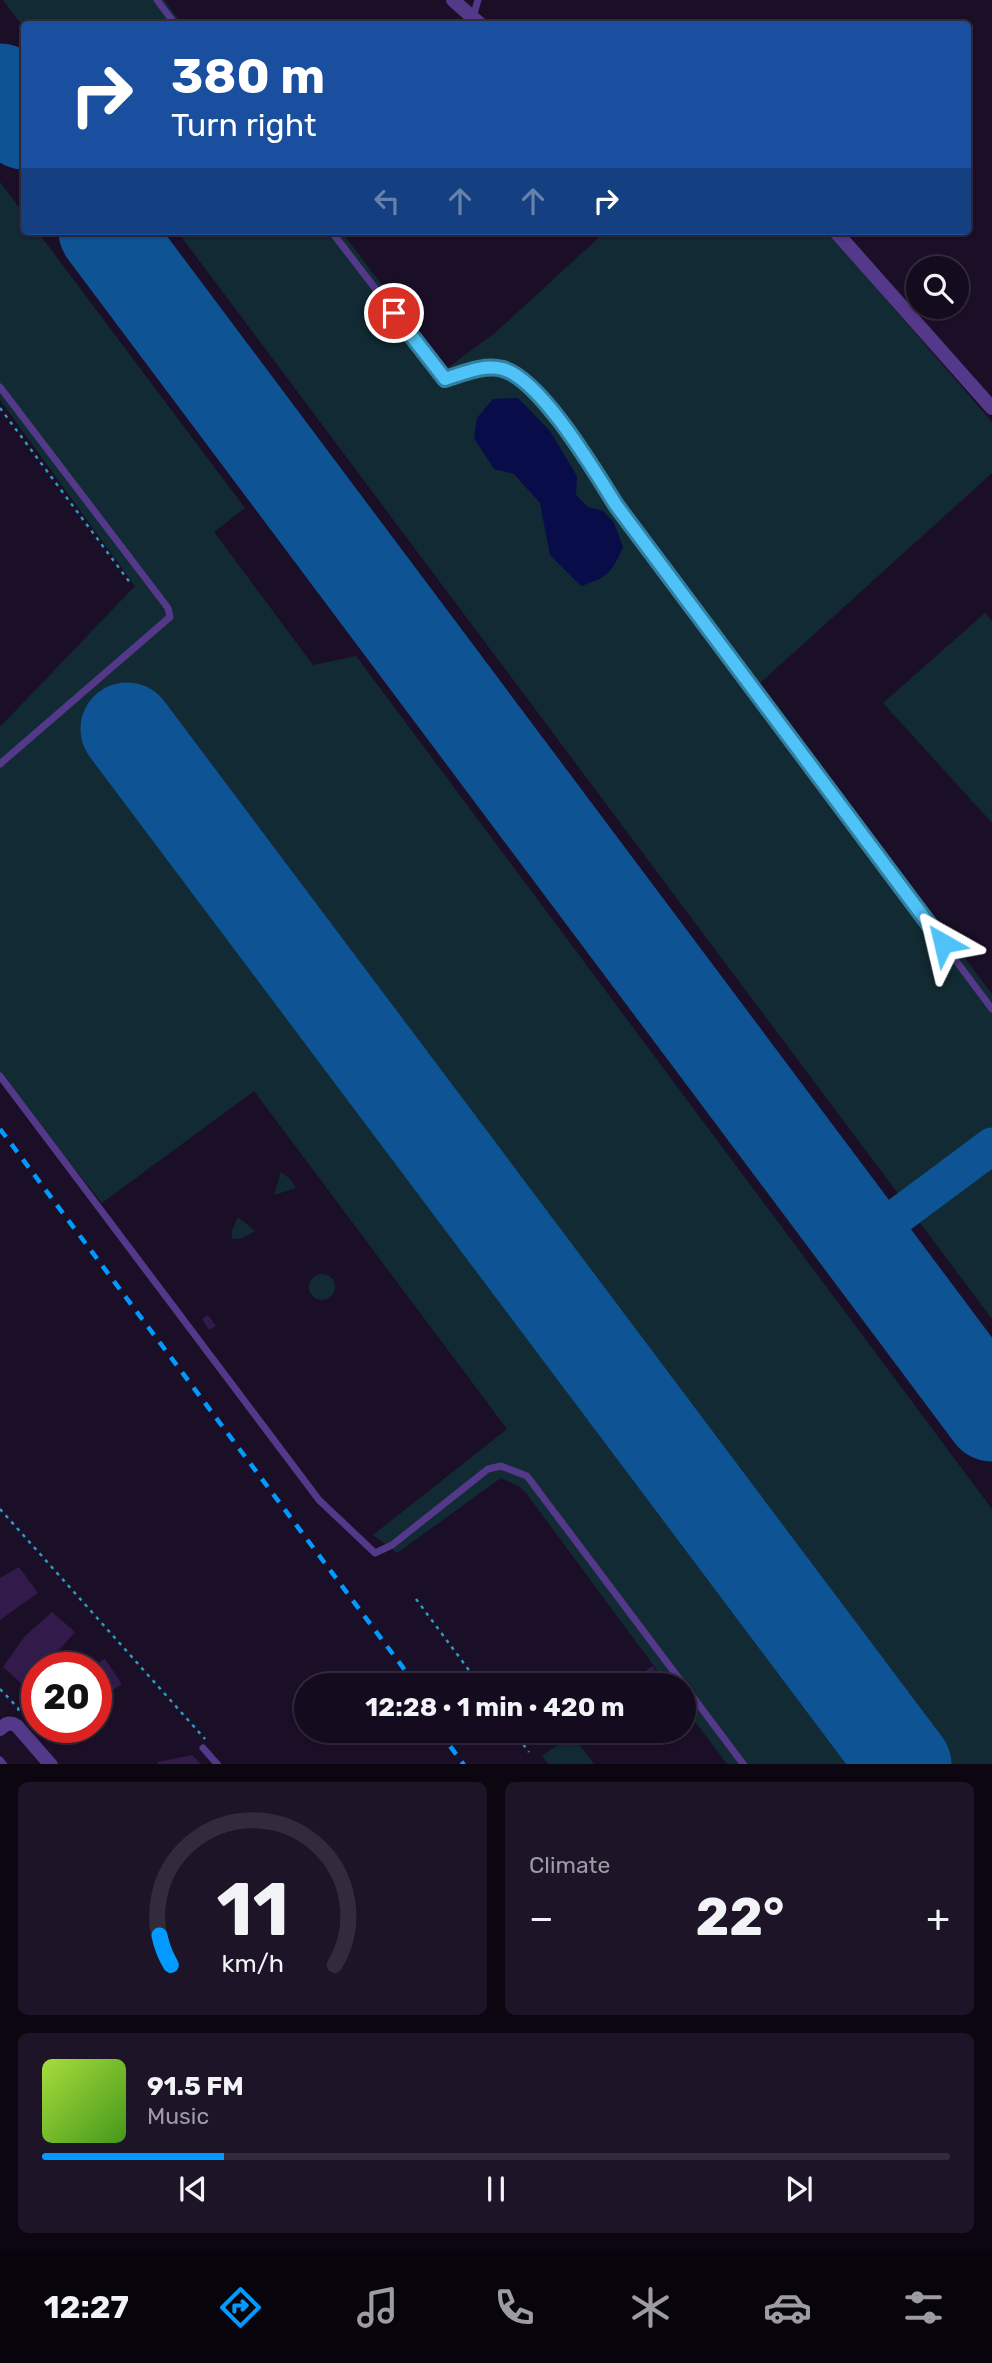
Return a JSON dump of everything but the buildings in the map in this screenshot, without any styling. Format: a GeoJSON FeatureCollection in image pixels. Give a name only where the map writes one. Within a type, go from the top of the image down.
{"type":"FeatureCollection","features":[{"type":"Feature","properties":{"kind":"street"},"geometry":{"type":"LineString","coordinates":[[453,0],[477,21]]}},
{"type":"Feature","properties":{"kind":"street"},"geometry":{"type":"LineString","coordinates":[[839,235],[992,408]]}},
{"type":"Feature","properties":{"kind":"street"},"geometry":{"type":"LineString","coordinates":[[6,1726],[17,1726],[50,1764]]}},
{"type":"Feature","properties":{"kind":"lane"},"geometry":{"type":"LineString","coordinates":[[157,0],[174,21]]}},
{"type":"Feature","properties":{"kind":"lane"},"geometry":{"type":"LineString","coordinates":[[477,21],[478,0]]}},
{"type":"Feature","properties":{"kind":"lane"},"geometry":{"type":"LineString","coordinates":[[334,235],[445,379],[480,368],[501,369],[519,376],[538,392],[589,462],[616,505],[992,1009]]}},
{"type":"Feature","properties":{"kind":"lane"},"geometry":{"type":"LineString","coordinates":[[0,387],[168,608],[170,617],[0,764]]}},
{"type":"Feature","properties":{"kind":"lane"},"geometry":{"type":"LineString","coordinates":[[0,1076],[320,1500],[375,1552],[392,1545],[488,1469],[501,1466],[527,1476],[743,1764]]}},
{"type":"Feature","properties":{"kind":"lane"},"geometry":{"type":"LineString","coordinates":[[207,1746],[217,1764]]}},
{"type":"Feature","properties":{"kind":"path"},"geometry":{"type":"LineString","coordinates":[[0,408],[131,584]]}},
{"type":"Feature","properties":{"kind":"path"},"geometry":{"type":"LineString","coordinates":[[0,1509],[207,1746]]}},
{"type":"Feature","properties":{"kind":"path"},"geometry":{"type":"LineString","coordinates":[[416,1599],[471,1673]]}},
{"type":"Feature","properties":{"kind":"path"},"geometry":{"type":"LineString","coordinates":[[0,1689],[18,1708],[20,1715],[6,1726]]}},
{"type":"Feature","properties":{"kind":"path"},"geometry":{"type":"LineString","coordinates":[[522,1743],[529,1752]]}},
{"type":"Feature","properties":{"kind":"shaded area"},"geometry":{"type":"Polygon","coordinates":[[[3,0],[164,0],[180,21],[21,21],[21,24],[3,0]]]}},
{"type":"Feature","properties":{"kind":"shaded area"},"geometry":{"type":"Polygon","coordinates":[[[0,182],[21,210],[21,235],[40,235],[245,508],[214,532],[313,665],[356,656],[992,1509],[992,1764],[727,1764],[696,1723],[696,1673],[659,1673],[526,1493],[501,1478],[397,1553],[373,1535],[507,1429],[254,1091],[102,1203],[0,1076],[0,727],[135,586],[0,400],[0,182]]]}},
{"type":"Feature","properties":{"kind":"shaded area"},"geometry":{"type":"Polygon","coordinates":[[[180,235],[344,235],[446,369],[496,332],[602,235],[830,235],[992,422],[992,473],[759,684],[992,994],[992,1319],[180,235]]]}},
{"type":"Feature","properties":{"kind":"shaded area"},"geometry":{"type":"Polygon","coordinates":[[[518,398],[550,431],[577,476],[576,495],[588,507],[603,511],[614,523],[623,547],[612,569],[597,580],[581,586],[550,555],[540,503],[514,474],[494,469],[474,438],[477,418],[493,399],[518,398]]]}},
{"type":"Feature","properties":{"kind":"shaded area"},"geometry":{"type":"Polygon","coordinates":[[[985,613],[992,621],[992,823],[883,703],[985,613]]]}},
{"type":"Feature","properties":{"kind":"shaded area"},"geometry":{"type":"Polygon","coordinates":[[[281,1172],[296,1188],[274,1195],[281,1172]]]}},
{"type":"Feature","properties":{"kind":"shaded area"},"geometry":{"type":"Polygon","coordinates":[[[238,1217],[255,1231],[242,1238],[232,1239],[232,1230],[238,1217]]]}},
{"type":"Feature","properties":{"kind":"shaded area"},"geometry":{"type":"Polygon","coordinates":[[[322,1274],[331,1278],[335,1287],[331,1296],[322,1300],[313,1296],[309,1287],[313,1278],[322,1274]]]}},
{"type":"Feature","properties":{"kind":"shaded area"},"geometry":{"type":"Polygon","coordinates":[[[561,1743],[578,1743],[594,1764],[548,1764],[542,1756],[561,1743]]]}},
{"type":"Feature","properties":{"kind":"taxiway"},"geometry":{"type":"LineString","coordinates":[[863,1242],[992,1146]]}},
{"type":"Feature","properties":{"kind":"runway"},"geometry":{"type":"LineString","coordinates":[[0,90],[21,119]]}},
{"type":"Feature","properties":{"kind":"runway"},"geometry":{"type":"LineString","coordinates":[[108,235],[992,1415]]}},
{"type":"Feature","properties":{"kind":"runway"},"geometry":{"type":"LineString","coordinates":[[127,729],[904,1764]]}},
{"type":"Feature","properties":{"kind":"railway"},"geometry":{"type":"LineString","coordinates":[[0,1129],[407,1673]]}},
{"type":"Feature","properties":{"kind":"railway"},"geometry":{"type":"LineString","coordinates":[[448,1743],[463,1764]]}},
{"type":"Feature","properties":{"kind":"route"},"geometry":{"type":"LineString","coordinates":[[394,313],[445,379],[480,368],[501,369],[519,376],[538,392],[589,462],[616,505],[943,943]]}}]}
